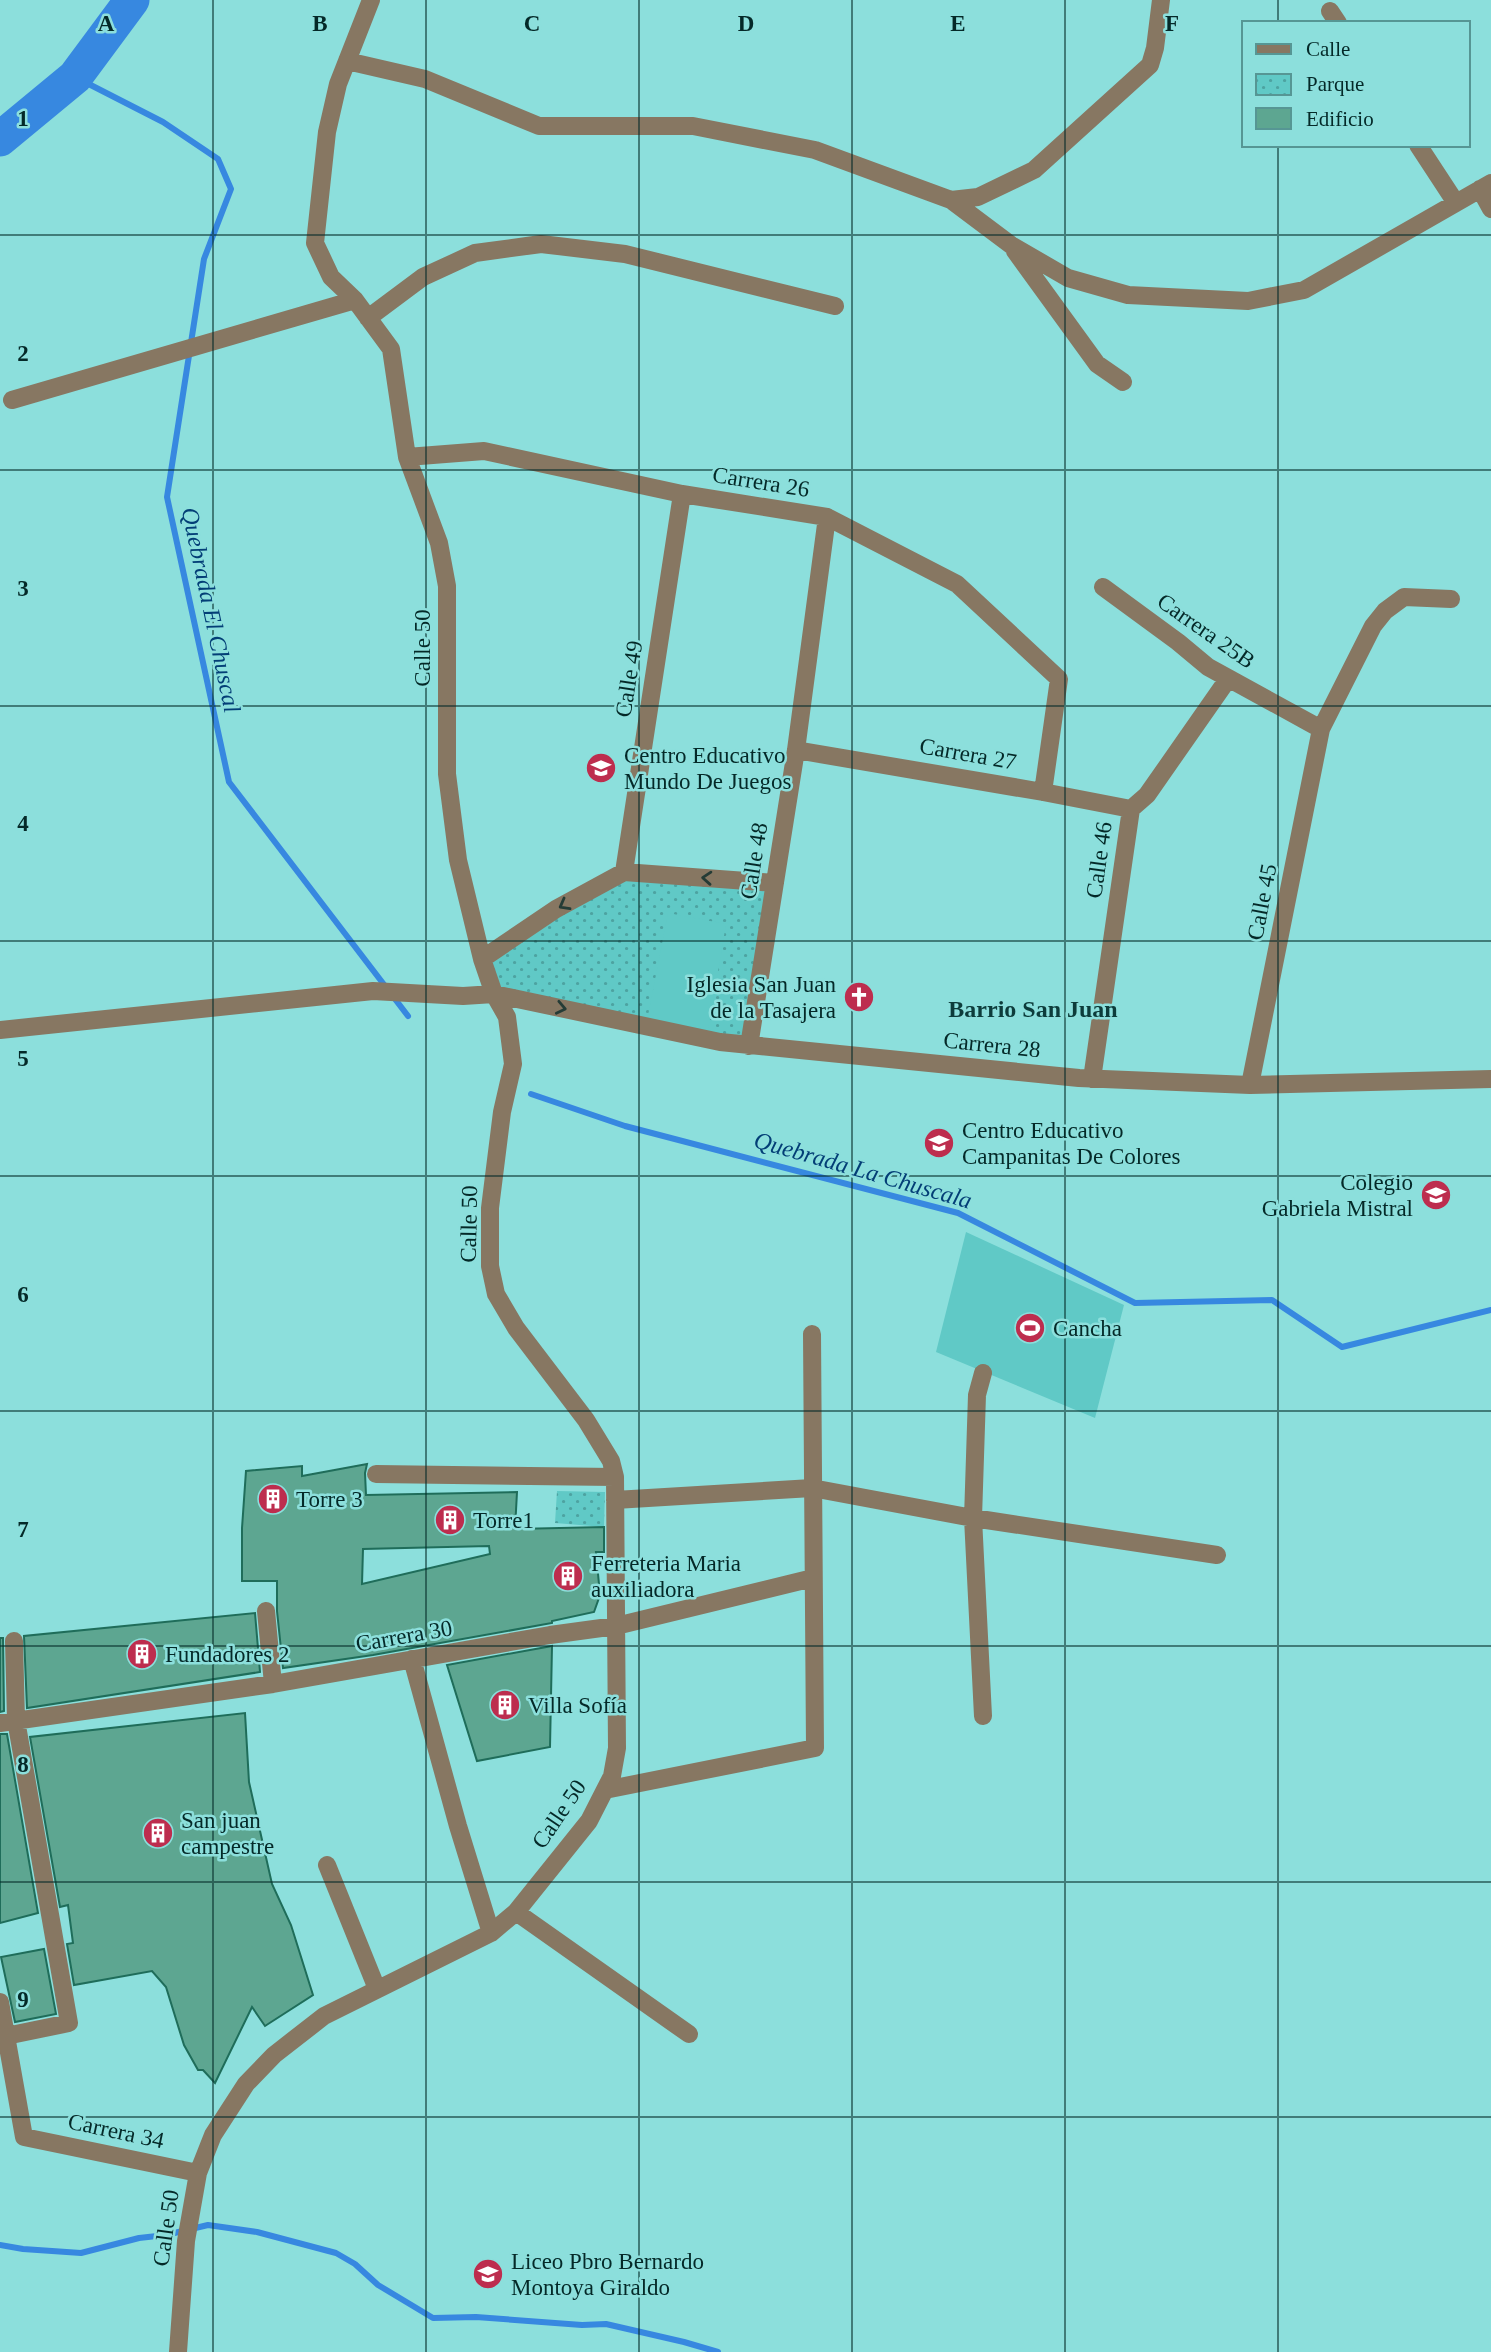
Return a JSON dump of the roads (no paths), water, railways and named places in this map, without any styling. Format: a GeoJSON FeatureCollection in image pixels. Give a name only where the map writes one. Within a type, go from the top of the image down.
{"type":"FeatureCollection","features":[{"type":"Feature","properties":{"kind":"street","name":"Calle 50"},"geometry":{"type":"LineString","coordinates":[[178,2352],[186,2241],[198,2173],[213,2136],[246,2084],[274,2055],[324,2017],[491,1933],[516,1912],[589,1821],[612,1776],[617,1748],[615,1477],[611,1461],[586,1420],[516,1328],[496,1294],[490,1266],[490,1208],[502,1112],[513,1064],[507,1017],[494,994],[482,959],[458,860],[447,774],[446,586],[439,543],[407,457],[391,349],[355,300],[331,277],[315,243],[327,132],[338,84],[371,0]]}},
{"type":"Feature","properties":{"kind":"street"},"geometry":{"type":"LineString","coordinates":[[951,200],[978,197],[1034,170],[1150,65],[1161,0]]}},
{"type":"Feature","properties":{"kind":"street"},"geometry":{"type":"LineString","coordinates":[[347,61],[425,79],[539,126],[692,126],[815,150],[951,200],[1011,245],[1068,278],[1128,295],[1248,301],[1304,290],[1486,186],[1491,209]]}},
{"type":"Feature","properties":{"kind":"street"},"geometry":{"type":"LineString","coordinates":[[1419,147],[1456,203]]}},
{"type":"Feature","properties":{"kind":"street"},"geometry":{"type":"LineString","coordinates":[[368,318],[423,277],[475,253],[541,244],[625,254],[835,306]]}},
{"type":"Feature","properties":{"kind":"street"},"geometry":{"type":"LineString","coordinates":[[1011,245],[1097,364],[1124,382]]}},
{"type":"Feature","properties":{"kind":"street"},"geometry":{"type":"LineString","coordinates":[[12,400],[355,300]]}},
{"type":"Feature","properties":{"kind":"street","name":"Carrera 26"},"geometry":{"type":"LineString","coordinates":[[407,457],[484,451],[682,494],[827,517],[957,584],[1059,679],[1043,792]]}},
{"type":"Feature","properties":{"kind":"street","name":"Calle 49"},"geometry":{"type":"LineString","coordinates":[[624,872],[682,494]]}},
{"type":"Feature","properties":{"kind":"street","name":"Calle 48"},"geometry":{"type":"LineString","coordinates":[[749,1046],[796,750],[827,517]]}},
{"type":"Feature","properties":{"kind":"street","name":"Carrera 25B"},"geometry":{"type":"LineString","coordinates":[[1103,587],[1208,667],[1321,729]]}},
{"type":"Feature","properties":{"kind":"street","name":"Calle 45"},"geometry":{"type":"LineString","coordinates":[[1250,1085],[1321,729],[1373,626],[1384,611],[1404,597],[1451,599]]}},
{"type":"Feature","properties":{"kind":"street","name":"Calle 46"},"geometry":{"type":"LineString","coordinates":[[1092,1079],[1131,809],[1147,795],[1228,679]]}},
{"type":"Feature","properties":{"kind":"street","name":"Carrera 27"},"geometry":{"type":"LineString","coordinates":[[796,750],[1131,809]]}},
{"type":"Feature","properties":{"kind":"street"},"geometry":{"type":"LineString","coordinates":[[482,959],[556,909],[624,872],[775,883]]}},
{"type":"Feature","properties":{"kind":"street","name":"Carrera 28"},"geometry":{"type":"LineString","coordinates":[[0,1030],[373,991],[463,996],[494,994],[720,1042],[1092,1079],[1250,1085],[1491,1079]]}},
{"type":"Feature","properties":{"kind":"street"},"geometry":{"type":"LineString","coordinates":[[605,1790],[815,1748],[812,1334]]}},
{"type":"Feature","properties":{"kind":"street"},"geometry":{"type":"LineString","coordinates":[[982,1716],[973,1518],[977,1395],[983,1373]]}},
{"type":"Feature","properties":{"kind":"street"},"geometry":{"type":"LineString","coordinates":[[376,1474],[615,1477]]}},
{"type":"Feature","properties":{"kind":"street"},"geometry":{"type":"LineString","coordinates":[[615,1500],[812,1488],[973,1518],[1217,1555]]}},
{"type":"Feature","properties":{"kind":"street","name":"Carrera 30"},"geometry":{"type":"LineString","coordinates":[[8,1721],[273,1684],[550,1634],[616,1626],[813,1578]]}},
{"type":"Feature","properties":{"kind":"street"},"geometry":{"type":"LineString","coordinates":[[266,1611],[273,1684]]}},
{"type":"Feature","properties":{"kind":"street"},"geometry":{"type":"LineString","coordinates":[[6,2036],[69,2023],[8,1721],[14,1641]]}},
{"type":"Feature","properties":{"kind":"street"},"geometry":{"type":"LineString","coordinates":[[412,1660],[491,1933]]}},
{"type":"Feature","properties":{"kind":"street"},"geometry":{"type":"LineString","coordinates":[[327,1865],[377,1989]]}},
{"type":"Feature","properties":{"kind":"street"},"geometry":{"type":"LineString","coordinates":[[516,1912],[689,2034]]}},
{"type":"Feature","properties":{"kind":"street"},"geometry":{"type":"LineString","coordinates":[[0,2002],[6,2036],[5,2065]]}},
{"type":"Feature","properties":{"kind":"street","name":"Carrera 34"},"geometry":{"type":"LineString","coordinates":[[5,2065],[24,2137],[198,2173]]}},
{"type":"Feature","properties":{"kind":"waterway","name":"Quebrada El Chuscal"},"geometry":{"type":"LineString","coordinates":[[0,139],[75,77],[132,0]]}},
{"type":"Feature","properties":{"kind":"waterway","name":"Quebrada El Chuscal"},"geometry":{"type":"LineString","coordinates":[[75,77],[163,122],[218,159],[231,189],[204,259],[167,497],[229,782],[408,1016]]}},
{"type":"Feature","properties":{"kind":"waterway","name":"Quebrada La Chuscala"},"geometry":{"type":"LineString","coordinates":[[531,1094],[625,1126],[958,1213],[1135,1303],[1272,1300],[1342,1347],[1491,1310]]}},
{"type":"Feature","properties":{"kind":"waterway"},"geometry":{"type":"LineString","coordinates":[[0,2245],[81,2253],[139,2238],[208,2225],[257,2232],[336,2253],[355,2264],[378,2285],[433,2318],[476,2317],[582,2325],[606,2324],[718,2352]]}},
{"type":"Feature","properties":{"kind":"place","name":"Centro Educativo Mundo De Juegos"},"geometry":{"type":"Point","coordinates":[601,768]}},
{"type":"Feature","properties":{"kind":"place","name":"Iglesia San Juan de la Tasajera"},"geometry":{"type":"Point","coordinates":[859,997]}},
{"type":"Feature","properties":{"kind":"place","name":"Centro Educativo Campanitas De Colores"},"geometry":{"type":"Point","coordinates":[939,1143]}},
{"type":"Feature","properties":{"kind":"place","name":"Colegio Gabriela Mistral"},"geometry":{"type":"Point","coordinates":[1436,1195]}},
{"type":"Feature","properties":{"kind":"place","name":"Cancha"},"geometry":{"type":"Point","coordinates":[1030,1328]}},
{"type":"Feature","properties":{"kind":"place","name":"Torre 3"},"geometry":{"type":"Point","coordinates":[273,1499]}},
{"type":"Feature","properties":{"kind":"place","name":"Torre1"},"geometry":{"type":"Point","coordinates":[450,1520]}},
{"type":"Feature","properties":{"kind":"place","name":"Ferreteria Maria auxiliadora"},"geometry":{"type":"Point","coordinates":[568,1576]}},
{"type":"Feature","properties":{"kind":"place","name":"Fundadores 2"},"geometry":{"type":"Point","coordinates":[142,1654]}},
{"type":"Feature","properties":{"kind":"place","name":"Villa Sofía"},"geometry":{"type":"Point","coordinates":[505,1705]}},
{"type":"Feature","properties":{"kind":"place","name":"San juan campestre"},"geometry":{"type":"Point","coordinates":[158,1833]}},
{"type":"Feature","properties":{"kind":"place","name":"Liceo Pbro Bernardo Montoya Giraldo"},"geometry":{"type":"Point","coordinates":[488,2274]}},
{"type":"Feature","properties":{"kind":"district","name":"Barrio San Juan"},"geometry":{"type":"Point","coordinates":[1033,1009]}}]}
